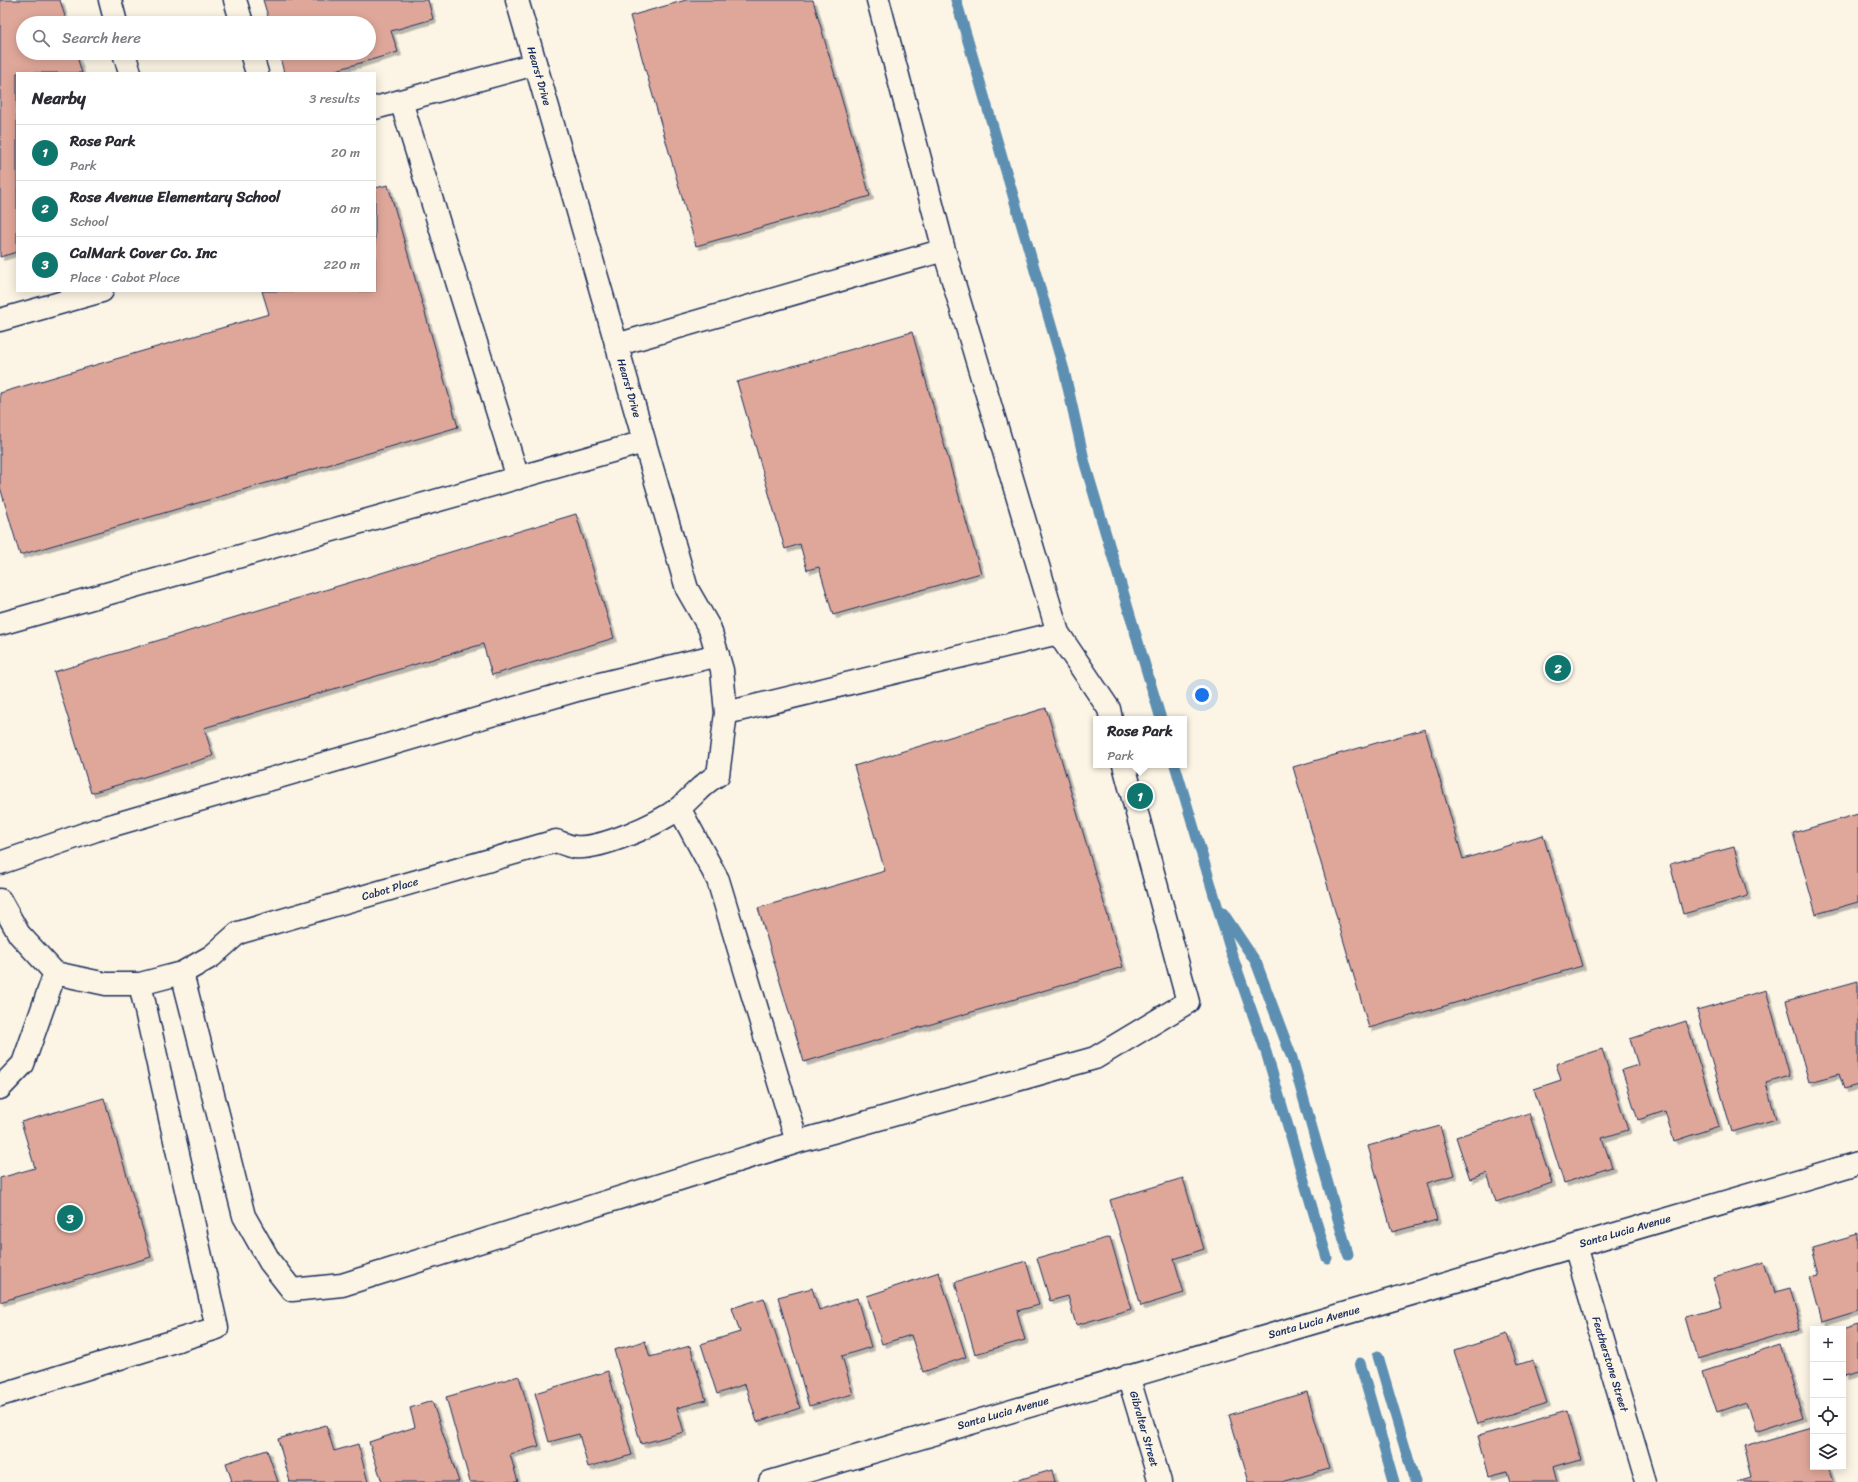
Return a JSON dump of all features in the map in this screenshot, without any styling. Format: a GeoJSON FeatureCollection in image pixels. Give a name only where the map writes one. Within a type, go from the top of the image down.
{"type":"FeatureCollection","features":[{"type":"Feature","properties":{"kind":"street"},"geometry":{"type":"LineString","coordinates":[[110,0],[114,16]]}},
{"type":"Feature","properties":{"kind":"street"},"geometry":{"type":"LineString","coordinates":[[235,0],[240,16]]}},
{"type":"Feature","properties":{"kind":"street","name":"Hearst Drive"},"geometry":{"type":"LineString","coordinates":[[517,0],[687,589],[710,629],[722,670],[726,713],[718,774]]}},
{"type":"Feature","properties":{"kind":"street"},"geometry":{"type":"LineString","coordinates":[[878,0],[944,250],[1058,633],[1109,709],[1110,716]]}},
{"type":"Feature","properties":{"kind":"street"},"geometry":{"type":"LineString","coordinates":[[126,60],[130,72]]}},
{"type":"Feature","properties":{"kind":"street"},"geometry":{"type":"LineString","coordinates":[[253,60],[257,72]]}},
{"type":"Feature","properties":{"kind":"street"},"geometry":{"type":"LineString","coordinates":[[376,108],[535,64]]}},
{"type":"Feature","properties":{"kind":"street"},"geometry":{"type":"LineString","coordinates":[[401,101],[518,478]]}},
{"type":"Feature","properties":{"kind":"street"},"geometry":{"type":"LineString","coordinates":[[616,344],[944,250]]}},
{"type":"Feature","properties":{"kind":"street"},"geometry":{"type":"LineString","coordinates":[[0,320],[98,292]]}},
{"type":"Feature","properties":{"kind":"street"},"geometry":{"type":"LineString","coordinates":[[0,624],[644,442]]}},
{"type":"Feature","properties":{"kind":"street"},"geometry":{"type":"LineString","coordinates":[[726,713],[1058,633]]}},
{"type":"Feature","properties":{"kind":"street"},"geometry":{"type":"LineString","coordinates":[[0,863],[96,830],[584,688],[718,655]]}},
{"type":"Feature","properties":{"kind":"street"},"geometry":{"type":"LineString","coordinates":[[182,973],[244,1216],[270,1262],[292,1290],[342,1285],[797,1142],[1095,1058],[1188,1002],[1125,768]]}},
{"type":"Feature","properties":{"kind":"street","name":"Cabot Place"},"geometry":{"type":"LineString","coordinates":[[55,973],[106,984],[140,984],[182,973],[212,956],[238,933],[556,841],[575,847],[600,844],[641,830],[678,808],[708,780],[718,774]]}},
{"type":"Feature","properties":{"kind":"street"},"geometry":{"type":"LineString","coordinates":[[678,808],[718,880],[797,1142]]}},
{"type":"Feature","properties":{"kind":"street"},"geometry":{"type":"LineString","coordinates":[[0,900],[19,934],[55,973],[23,1064],[0,1088]]}},
{"type":"Feature","properties":{"kind":"street"},"geometry":{"type":"LineString","coordinates":[[0,1396],[217,1328],[140,984]]}},
{"type":"Feature","properties":{"kind":"street","name":"Santa Lucia Avenue"},"geometry":{"type":"LineString","coordinates":[[770,1482],[1858,1163]]}},
{"type":"Feature","properties":{"kind":"street","name":"Featherstone Street"},"geometry":{"type":"LineString","coordinates":[[1575,1246],[1646,1482]]}},
{"type":"Feature","properties":{"kind":"street","name":"Gibralter Street"},"geometry":{"type":"LineString","coordinates":[[1128,1376],[1160,1482]]}},
{"type":"Feature","properties":{"kind":"building"},"geometry":{"type":"Polygon","coordinates":[[[0,0],[60,0],[65,16],[16,16],[16,60],[78,60],[82,72],[16,72],[16,252],[0,257],[0,0]]]}},
{"type":"Feature","properties":{"kind":"building"},"geometry":{"type":"Polygon","coordinates":[[[263,0],[428,0],[433,19],[391,31],[398,52],[376,58],[376,16],[268,16],[263,0]]]}},
{"type":"Feature","properties":{"kind":"building"},"geometry":{"type":"Polygon","coordinates":[[[686,0],[813,0],[870,196],[696,246],[630,16],[686,0]]]}},
{"type":"Feature","properties":{"kind":"building"},"geometry":{"type":"Polygon","coordinates":[[[281,60],[371,60],[329,72],[284,72],[281,60]]]}},
{"type":"Feature","properties":{"kind":"building"},"geometry":{"type":"Polygon","coordinates":[[[388,185],[458,427],[20,555],[0,487],[0,393],[269,314],[262,292],[376,292],[376,188],[388,185]]]}},
{"type":"Feature","properties":{"kind":"building"},"geometry":{"type":"Polygon","coordinates":[[[912,332],[981,573],[833,615],[819,567],[807,570],[800,544],[785,549],[737,382],[912,332]]]}},
{"type":"Feature","properties":{"kind":"building"},"geometry":{"type":"Polygon","coordinates":[[[576,514],[614,638],[492,675],[483,644],[204,728],[213,756],[91,793],[54,672],[576,514]]]}},
{"type":"Feature","properties":{"kind":"building"},"geometry":{"type":"Polygon","coordinates":[[[1046,708],[1123,967],[804,1062],[758,908],[885,871],[854,766],[1046,708]]]}},
{"type":"Feature","properties":{"kind":"building"},"geometry":{"type":"Polygon","coordinates":[[[1425,729],[1463,859],[1543,835],[1582,966],[1369,1028],[1293,767],[1425,729]]]}},
{"type":"Feature","properties":{"kind":"building"},"geometry":{"type":"Polygon","coordinates":[[[1858,814],[1858,902],[1816,914],[1793,833],[1858,814]]]}},
{"type":"Feature","properties":{"kind":"building"},"geometry":{"type":"Polygon","coordinates":[[[1734,847],[1748,896],[1683,914],[1670,864],[1734,847]]]}},
{"type":"Feature","properties":{"kind":"building"},"geometry":{"type":"Polygon","coordinates":[[[1858,981],[1858,1085],[1844,1089],[1839,1074],[1809,1082],[1786,1001],[1858,981]]]}},
{"type":"Feature","properties":{"kind":"building"},"geometry":{"type":"Polygon","coordinates":[[[1766,990],[1790,1076],[1766,1083],[1776,1119],[1732,1132],[1697,1010],[1766,990]]]}},
{"type":"Feature","properties":{"kind":"building"},"geometry":{"type":"Polygon","coordinates":[[[1686,1021],[1719,1126],[1674,1141],[1665,1111],[1638,1120],[1622,1070],[1638,1065],[1630,1039],[1686,1021]]]}},
{"type":"Feature","properties":{"kind":"building"},"geometry":{"type":"Polygon","coordinates":[[[1602,1049],[1628,1130],[1602,1138],[1612,1167],[1564,1183],[1534,1089],[1561,1080],[1556,1064],[1602,1049]]]}},
{"type":"Feature","properties":{"kind":"building"},"geometry":{"type":"Polygon","coordinates":[[[104,1098],[151,1257],[0,1302],[0,1178],[35,1168],[21,1122],[104,1098]]]}},
{"type":"Feature","properties":{"kind":"building"},"geometry":{"type":"Polygon","coordinates":[[[1529,1113],[1552,1183],[1496,1202],[1487,1173],[1470,1179],[1456,1137],[1529,1113]]]}},
{"type":"Feature","properties":{"kind":"building"},"geometry":{"type":"Polygon","coordinates":[[[1440,1126],[1454,1175],[1427,1183],[1437,1220],[1392,1232],[1368,1146],[1440,1126]]]}},
{"type":"Feature","properties":{"kind":"building"},"geometry":{"type":"Polygon","coordinates":[[[1183,1178],[1204,1249],[1174,1259],[1184,1293],[1141,1306],[1110,1200],[1183,1178]]]}},
{"type":"Feature","properties":{"kind":"building"},"geometry":{"type":"Polygon","coordinates":[[[1858,1235],[1858,1311],[1822,1322],[1810,1277],[1819,1275],[1812,1248],[1858,1235]]]}},
{"type":"Feature","properties":{"kind":"building"},"geometry":{"type":"Polygon","coordinates":[[[1110,1237],[1131,1309],[1076,1325],[1068,1296],[1050,1301],[1037,1258],[1110,1237]]]}},
{"type":"Feature","properties":{"kind":"building"},"geometry":{"type":"Polygon","coordinates":[[[1026,1261],[1039,1305],[1017,1311],[1025,1340],[975,1354],[955,1282],[1026,1261]]]}},
{"type":"Feature","properties":{"kind":"building"},"geometry":{"type":"Polygon","coordinates":[[[1764,1262],[1774,1294],[1789,1290],[1801,1329],[1698,1359],[1686,1317],[1722,1307],[1713,1277],[1764,1262]]]}},
{"type":"Feature","properties":{"kind":"building"},"geometry":{"type":"Polygon","coordinates":[[[939,1272],[966,1357],[923,1372],[911,1335],[882,1344],[867,1296],[939,1272]]]}},
{"type":"Feature","properties":{"kind":"building"},"geometry":{"type":"Polygon","coordinates":[[[812,1288],[819,1310],[857,1298],[871,1347],[842,1356],[853,1394],[809,1406],[778,1297],[812,1288]]]}},
{"type":"Feature","properties":{"kind":"building"},"geometry":{"type":"Polygon","coordinates":[[[764,1298],[800,1408],[757,1422],[745,1384],[717,1394],[701,1344],[740,1332],[732,1308],[764,1298]]]}},
{"type":"Feature","properties":{"kind":"building"},"geometry":{"type":"Polygon","coordinates":[[[1858,1324],[1858,1371],[1846,1374],[1846,1362],[1846,1328],[1858,1324]]]}},
{"type":"Feature","properties":{"kind":"building"},"geometry":{"type":"Polygon","coordinates":[[[1507,1334],[1517,1365],[1533,1360],[1547,1403],[1478,1424],[1454,1351],[1507,1334]]]}},
{"type":"Feature","properties":{"kind":"building"},"geometry":{"type":"Polygon","coordinates":[[[645,1341],[650,1357],[690,1346],[706,1400],[677,1408],[684,1432],[641,1444],[614,1350],[645,1341]]]}},
{"type":"Feature","properties":{"kind":"building"},"geometry":{"type":"Polygon","coordinates":[[[1781,1345],[1804,1417],[1755,1433],[1746,1403],[1717,1413],[1703,1370],[1781,1345]]]}},
{"type":"Feature","properties":{"kind":"building"},"geometry":{"type":"Polygon","coordinates":[[[608,1371],[632,1455],[588,1467],[579,1434],[549,1442],[535,1393],[608,1371]]]}},
{"type":"Feature","properties":{"kind":"building"},"geometry":{"type":"Polygon","coordinates":[[[519,1376],[539,1446],[510,1454],[518,1482],[470,1482],[446,1397],[519,1376]]]}},
{"type":"Feature","properties":{"kind":"building"},"geometry":{"type":"Polygon","coordinates":[[[1307,1392],[1329,1469],[1282,1482],[1249,1482],[1229,1415],[1307,1392]]]}},
{"type":"Feature","properties":{"kind":"building"},"geometry":{"type":"Polygon","coordinates":[[[432,1401],[459,1482],[382,1482],[369,1442],[415,1427],[410,1408],[432,1401]]]}},
{"type":"Feature","properties":{"kind":"building"},"geometry":{"type":"Polygon","coordinates":[[[1567,1411],[1581,1459],[1553,1467],[1557,1482],[1510,1482],[1507,1471],[1489,1476],[1478,1436],[1567,1411]]]}},
{"type":"Feature","properties":{"kind":"building"},"geometry":{"type":"Polygon","coordinates":[[[326,1425],[334,1451],[358,1444],[368,1482],[290,1482],[278,1439],[326,1425]]]}},
{"type":"Feature","properties":{"kind":"building"},"geometry":{"type":"Polygon","coordinates":[[[1810,1428],[1810,1470],[1828,1470],[1832,1482],[1737,1482],[1751,1478],[1743,1447],[1810,1428]]]}},
{"type":"Feature","properties":{"kind":"building"},"geometry":{"type":"Polygon","coordinates":[[[267,1450],[278,1482],[228,1482],[232,1481],[226,1463],[267,1450]]]}},
{"type":"Feature","properties":{"kind":"building"},"geometry":{"type":"Polygon","coordinates":[[[1052,1470],[1055,1482],[1011,1482],[1052,1470]]]}},
{"type":"Feature","properties":{"kind":"waterway"},"geometry":{"type":"LineString","coordinates":[[956,0],[1064,370],[1085,464],[1160,716]]}},
{"type":"Feature","properties":{"kind":"waterway"},"geometry":{"type":"LineString","coordinates":[[1176,768],[1232,955],[1266,1052],[1327,1258]]}},
{"type":"Feature","properties":{"kind":"waterway"},"geometry":{"type":"LineString","coordinates":[[1223,913],[1256,962],[1292,1058],[1348,1254]]}},
{"type":"Feature","properties":{"kind":"waterway"},"geometry":{"type":"LineString","coordinates":[[1378,1356],[1415,1482]]}},
{"type":"Feature","properties":{"kind":"waterway"},"geometry":{"type":"LineString","coordinates":[[1360,1363],[1394,1482]]}},
{"type":"Feature","properties":{"kind":"place","name":"Rose Avenue Elementary School"},"geometry":{"type":"Point","coordinates":[1558,668]}},
{"type":"Feature","properties":{"kind":"place","name":"Rose Park"},"geometry":{"type":"Point","coordinates":[1140,796]}},
{"type":"Feature","properties":{"kind":"place","name":"CalMark Cover Co. Inc"},"geometry":{"type":"Point","coordinates":[70,1218]}}]}
